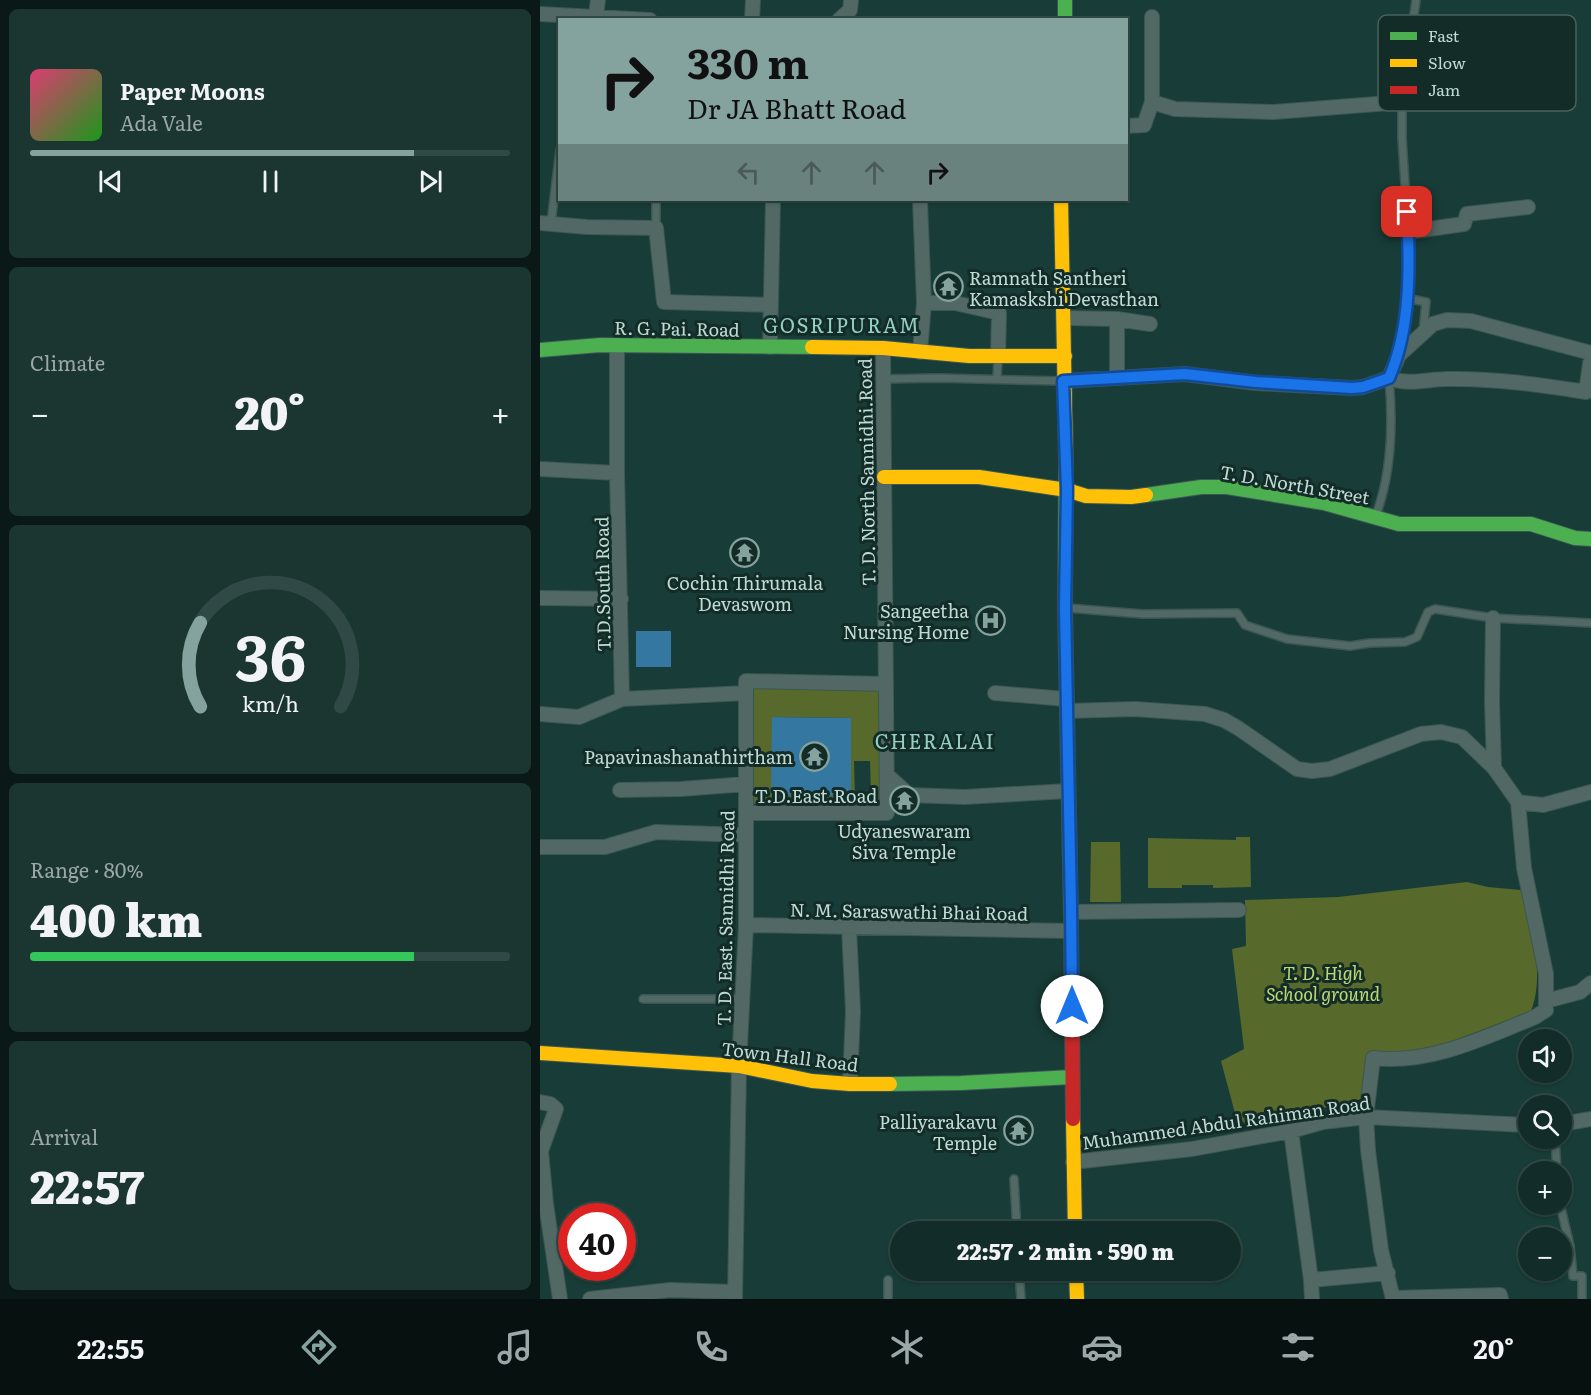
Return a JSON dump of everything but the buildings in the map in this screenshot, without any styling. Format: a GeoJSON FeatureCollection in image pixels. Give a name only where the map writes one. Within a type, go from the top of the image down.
{"type":"FeatureCollection","features":[{"type":"Feature","properties":{"kind":"street"},"geometry":{"type":"LineString","coordinates":[[596,15],[598,0]]}},
{"type":"Feature","properties":{"kind":"street"},"geometry":{"type":"LineString","coordinates":[[752,18],[753,0]]}},
{"type":"Feature","properties":{"kind":"street"},"geometry":{"type":"LineString","coordinates":[[841,18],[850,10],[851,0]]}},
{"type":"Feature","properties":{"kind":"street"},"geometry":{"type":"LineString","coordinates":[[1065,0],[1065,18]]}},
{"type":"Feature","properties":{"kind":"street"},"geometry":{"type":"LineString","coordinates":[[540,14],[561,17],[596,15],[628,18]]}},
{"type":"Feature","properties":{"kind":"street"},"geometry":{"type":"LineString","coordinates":[[1128,126],[1144,124],[1152,102],[1152,17]]}},
{"type":"Feature","properties":{"kind":"street"},"geometry":{"type":"LineString","coordinates":[[1152,102],[1175,109],[1274,112],[1378,104]]}},
{"type":"Feature","properties":{"kind":"street"},"geometry":{"type":"LineString","coordinates":[[770,347],[774,201]]}},
{"type":"Feature","properties":{"kind":"street"},"geometry":{"type":"LineString","coordinates":[[920,201],[924,303],[920,352]]}},
{"type":"Feature","properties":{"kind":"street"},"geometry":{"type":"LineString","coordinates":[[1061,201],[1067,490],[1065,608],[1075,1221]]}},
{"type":"Feature","properties":{"kind":"street"},"geometry":{"type":"LineString","coordinates":[[1408,232],[1464,224],[1467,213],[1528,207]]}},
{"type":"Feature","properties":{"kind":"street"},"geometry":{"type":"LineString","coordinates":[[545,223],[587,227],[656,228],[664,302],[770,304]]}},
{"type":"Feature","properties":{"kind":"street"},"geometry":{"type":"LineString","coordinates":[[924,303],[955,303],[999,313],[998,356]]}},
{"type":"Feature","properties":{"kind":"street"},"geometry":{"type":"LineString","coordinates":[[1064,318],[1117,319],[1150,324]]}},
{"type":"Feature","properties":{"kind":"street"},"geometry":{"type":"LineString","coordinates":[[1117,319],[1117,377]]}},
{"type":"Feature","properties":{"kind":"street"},"geometry":{"type":"LineString","coordinates":[[1063,381],[1196,375],[1256,382],[1352,388],[1363,387],[1389,378],[1401,383],[1448,379],[1530,383],[1586,392],[1591,355],[1471,321],[1447,320],[1433,324],[1399,355],[1389,378]]}},
{"type":"Feature","properties":{"kind":"street","name":"R. G. Pai. Road"},"geometry":{"type":"LineString","coordinates":[[540,350],[617,345],[883,348],[969,356],[1065,356]]}},
{"type":"Feature","properties":{"kind":"street","name":"T.D.South Road"},"geometry":{"type":"LineString","coordinates":[[617,345],[617,473],[622,699]]}},
{"type":"Feature","properties":{"kind":"street","name":"T. D. North Sannidhi.Road"},"geometry":{"type":"LineString","coordinates":[[883,348],[887,813]]}},
{"type":"Feature","properties":{"kind":"street"},"geometry":{"type":"LineString","coordinates":[[540,469],[617,473]]}},
{"type":"Feature","properties":{"kind":"street","name":"T. D. North Street"},"geometry":{"type":"LineString","coordinates":[[884,477],[978,477],[1067,490],[1086,496],[1140,497],[1177,490],[1227,487],[1324,503],[1399,524],[1531,524],[1575,538],[1591,539]]}},
{"type":"Feature","properties":{"kind":"street"},"geometry":{"type":"LineString","coordinates":[[540,598],[621,599]]}},
{"type":"Feature","properties":{"kind":"street"},"geometry":{"type":"LineString","coordinates":[[1493,618],[1494,768]]}},
{"type":"Feature","properties":{"kind":"street"},"geometry":{"type":"LineString","coordinates":[[540,714],[579,717],[622,699],[746,687],[886,684]]}},
{"type":"Feature","properties":{"kind":"street","name":"T. D. East. Sannidhi Road"},"geometry":{"type":"LineString","coordinates":[[735,1295],[739,1066],[746,925],[746,687]]}},
{"type":"Feature","properties":{"kind":"street"},"geometry":{"type":"LineString","coordinates":[[995,693],[1067,705],[1204,714],[1224,720],[1238,728],[1298,769],[1312,771],[1330,769],[1421,734],[1441,732],[1462,737],[1494,768],[1518,802],[1524,868],[1546,974],[1546,1010],[1534,1017],[1457,1047],[1407,1060],[1373,1058],[1366,1117],[1381,1250],[1393,1299],[1500,1295],[1501,1299]]}},
{"type":"Feature","properties":{"kind":"street"},"geometry":{"type":"LineString","coordinates":[[887,776],[909,795],[964,797],[1068,791]]}},
{"type":"Feature","properties":{"kind":"street"},"geometry":{"type":"LineString","coordinates":[[620,790],[681,789],[746,783]]}},
{"type":"Feature","properties":{"kind":"street"},"geometry":{"type":"LineString","coordinates":[[1518,802],[1543,805],[1591,792]]}},
{"type":"Feature","properties":{"kind":"street","name":"T.D.East.Road"},"geometry":{"type":"LineString","coordinates":[[746,813],[887,813]]}},
{"type":"Feature","properties":{"kind":"street"},"geometry":{"type":"LineString","coordinates":[[540,847],[605,847],[656,832],[746,835]]}},
{"type":"Feature","properties":{"kind":"street"},"geometry":{"type":"LineString","coordinates":[[1071,912],[1239,910]]}},
{"type":"Feature","properties":{"kind":"street","name":"N. M. Saraswathi Bhai Road"},"geometry":{"type":"LineString","coordinates":[[746,925],[1071,932]]}},
{"type":"Feature","properties":{"kind":"street"},"geometry":{"type":"LineString","coordinates":[[849,928],[853,1011],[850,1084]]}},
{"type":"Feature","properties":{"kind":"street"},"geometry":{"type":"LineString","coordinates":[[1546,1001],[1580,992],[1591,983]]}},
{"type":"Feature","properties":{"kind":"street","name":"Town Hall Road"},"geometry":{"type":"LineString","coordinates":[[540,1053],[739,1066],[812,1081],[850,1084],[961,1083],[1072,1077]]}},
{"type":"Feature","properties":{"kind":"street"},"geometry":{"type":"LineString","coordinates":[[540,1102],[550,1104],[556,1109],[541,1151],[543,1204],[560,1299]]}},
{"type":"Feature","properties":{"kind":"street","name":"Muhammed Abdul Rahiman Road"},"geometry":{"type":"LineString","coordinates":[[1073,1162],[1192,1149],[1291,1131],[1323,1122],[1366,1117],[1518,1125]]}},
{"type":"Feature","properties":{"kind":"street"},"geometry":{"type":"LineString","coordinates":[[1572,1123],[1591,1119]]}},
{"type":"Feature","properties":{"kind":"street"},"geometry":{"type":"LineString","coordinates":[[1291,1131],[1312,1299]]}},
{"type":"Feature","properties":{"kind":"street"},"geometry":{"type":"LineString","coordinates":[[1311,1280],[1388,1273]]}},
{"type":"Feature","properties":{"kind":"street"},"geometry":{"type":"LineString","coordinates":[[1076,1281],[1077,1299]]}},
{"type":"Feature","properties":{"kind":"street"},"geometry":{"type":"LineString","coordinates":[[590,1299],[670,1290],[735,1295]]}},
{"type":"Feature","properties":{"kind":"lane"},"geometry":{"type":"LineString","coordinates":[[1414,15],[1416,0]]}},
{"type":"Feature","properties":{"kind":"lane"},"geometry":{"type":"LineString","coordinates":[[1399,355],[1406,298],[1408,232],[1402,111]]}},
{"type":"Feature","properties":{"kind":"lane"},"geometry":{"type":"LineString","coordinates":[[545,223],[558,160]]}},
{"type":"Feature","properties":{"kind":"lane"},"geometry":{"type":"LineString","coordinates":[[656,201],[656,228]]}},
{"type":"Feature","properties":{"kind":"lane"},"geometry":{"type":"LineString","coordinates":[[1406,298],[1426,302],[1423,332]]}},
{"type":"Feature","properties":{"kind":"lane"},"geometry":{"type":"LineString","coordinates":[[997,379],[998,356]]}},
{"type":"Feature","properties":{"kind":"lane"},"geometry":{"type":"LineString","coordinates":[[1376,516],[1383,496],[1388,455],[1391,422],[1389,378]]}},
{"type":"Feature","properties":{"kind":"lane"},"geometry":{"type":"LineString","coordinates":[[884,379],[1063,381]]}},
{"type":"Feature","properties":{"kind":"lane"},"geometry":{"type":"LineString","coordinates":[[1065,608],[1143,614],[1237,613],[1245,625],[1287,639],[1350,646],[1405,642],[1417,637],[1428,612],[1436,609],[1493,618],[1591,622]]}},
{"type":"Feature","properties":{"kind":"lane"},"geometry":{"type":"LineString","coordinates":[[643,999],[742,999]]}},
{"type":"Feature","properties":{"kind":"lane"},"geometry":{"type":"LineString","coordinates":[[1014,1179],[1016,1221]]}},
{"type":"Feature","properties":{"kind":"lane"},"geometry":{"type":"LineString","coordinates":[[1563,1215],[1570,1246],[1573,1276],[1582,1276],[1582,1299]]}},
{"type":"Feature","properties":{"kind":"lane"},"geometry":{"type":"LineString","coordinates":[[888,1280],[888,1299]]}},
{"type":"Feature","properties":{"kind":"lane"},"geometry":{"type":"LineString","coordinates":[[1020,1281],[1021,1299]]}},
{"type":"Feature","properties":{"kind":"green space"},"geometry":{"type":"Polygon","coordinates":[[[752,685],[882,687],[881,805],[751,804],[752,685]],[[772,717],[772,795],[850,795],[851,718],[772,717]],[[854,761],[855,796],[871,796],[870,761],[854,761]]]}},
{"type":"Feature","properties":{"kind":"green space"},"geometry":{"type":"Polygon","coordinates":[[[1236,837],[1250,837],[1251,887],[1213,888],[1213,885],[1182,885],[1182,888],[1148,888],[1148,838],[1236,840],[1236,837]]]}},
{"type":"Feature","properties":{"kind":"green space"},"geometry":{"type":"Polygon","coordinates":[[[1091,842],[1120,842],[1121,902],[1090,902],[1091,842]]]}},
{"type":"Feature","properties":{"kind":"green space","name":"T. D. High School ground"},"geometry":{"type":"Polygon","coordinates":[[[1467,882],[1488,887],[1521,890],[1533,934],[1537,966],[1535,997],[1531,1011],[1437,1047],[1409,1052],[1370,1052],[1366,1062],[1363,1099],[1248,1125],[1236,1117],[1221,1061],[1244,1049],[1232,949],[1246,946],[1245,900],[1338,897],[1467,882]]]}},
{"type":"Feature","properties":{"kind":"water"},"geometry":{"type":"Polygon","coordinates":[[[636,631],[671,631],[671,667],[636,667],[636,631]]]}},
{"type":"Feature","properties":{"kind":"water"},"geometry":{"type":"Polygon","coordinates":[[[772,717],[851,718],[851,796],[771,795],[772,717]],[[804,746],[804,765],[824,765],[824,746],[804,746]]]}},
{"type":"Feature","properties":{"kind":"traffic: fast"},"geometry":{"type":"LineString","coordinates":[[1065,0],[1065,18]]}},
{"type":"Feature","properties":{"kind":"traffic: fast"},"geometry":{"type":"LineString","coordinates":[[540,350],[600,345],[812,347]]}},
{"type":"Feature","properties":{"kind":"traffic: fast"},"geometry":{"type":"LineString","coordinates":[[1066,460],[1065,608],[1071,917]]}},
{"type":"Feature","properties":{"kind":"traffic: fast"},"geometry":{"type":"LineString","coordinates":[[1146,495],[1201,487],[1227,487],[1324,503],[1399,524],[1531,524],[1575,538],[1591,539]]}},
{"type":"Feature","properties":{"kind":"traffic: fast"},"geometry":{"type":"LineString","coordinates":[[890,1084],[1072,1077]]}},
{"type":"Feature","properties":{"kind":"traffic: slow"},"geometry":{"type":"LineString","coordinates":[[1061,201],[1066,460]]}},
{"type":"Feature","properties":{"kind":"traffic: slow"},"geometry":{"type":"LineString","coordinates":[[812,347],[883,348],[969,356],[1065,356]]}},
{"type":"Feature","properties":{"kind":"traffic: slow"},"geometry":{"type":"LineString","coordinates":[[884,477],[979,477],[1067,490],[1086,496],[1146,495]]}},
{"type":"Feature","properties":{"kind":"traffic: slow"},"geometry":{"type":"LineString","coordinates":[[540,1053],[739,1066],[812,1081],[890,1084]]}},
{"type":"Feature","properties":{"kind":"traffic: slow"},"geometry":{"type":"LineString","coordinates":[[1073,1119],[1075,1221]]}},
{"type":"Feature","properties":{"kind":"traffic: slow"},"geometry":{"type":"LineString","coordinates":[[1076,1281],[1077,1299]]}},
{"type":"Feature","properties":{"kind":"traffic: jam"},"geometry":{"type":"LineString","coordinates":[[1071,917],[1073,1119]]}},
{"type":"Feature","properties":{"kind":"place","name":"Ramnath Santheri Kamaskshi Devasthan"},"geometry":{"type":"Point","coordinates":[948,287]}},
{"type":"Feature","properties":{"kind":"place","name":"Cochin Thirumala Devaswom"},"geometry":{"type":"Point","coordinates":[745,553]}},
{"type":"Feature","properties":{"kind":"place","name":"Sangeetha Nursing Home"},"geometry":{"type":"Point","coordinates":[990,620]}},
{"type":"Feature","properties":{"kind":"place","name":"Papavinashanathirtham"},"geometry":{"type":"Point","coordinates":[814,756]}},
{"type":"Feature","properties":{"kind":"place","name":"Udyaneswaram Siva Temple"},"geometry":{"type":"Point","coordinates":[904,801]}},
{"type":"Feature","properties":{"kind":"place","name":"Palliyarakavu Temple"},"geometry":{"type":"Point","coordinates":[1018,1131]}},
{"type":"Feature","properties":{"kind":"district","name":"GOSRIPURAM"},"geometry":{"type":"Point","coordinates":[842,324]}},
{"type":"Feature","properties":{"kind":"district","name":"CHERALAI"},"geometry":{"type":"Point","coordinates":[935,740]}},
{"type":"Feature","properties":{"kind":"route"},"geometry":{"type":"LineString","coordinates":[[1072,1006],[1065,608],[1067,490],[1063,381],[1185,374],[1256,382],[1352,388],[1363,387],[1389,378],[1399,355],[1405,308],[1409,246],[1407,212]]}}]}
